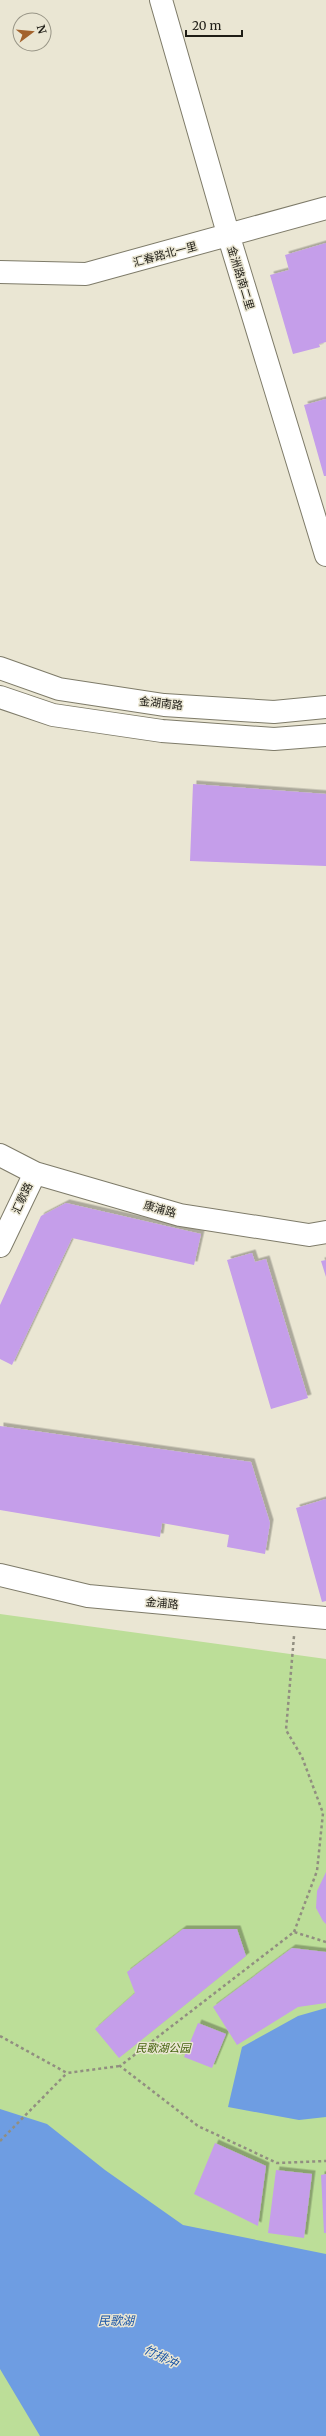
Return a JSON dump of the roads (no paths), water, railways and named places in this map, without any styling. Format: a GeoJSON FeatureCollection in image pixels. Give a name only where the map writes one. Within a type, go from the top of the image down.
{"type":"FeatureCollection","features":[{"type":"Feature","properties":{"kind":"street","name":"金洲路南二里"},"geometry":{"type":"LineString","coordinates":[[161,0],[229,237],[326,554]]}},
{"type":"Feature","properties":{"kind":"street","name":"汇春路北一里"},"geometry":{"type":"LineString","coordinates":[[0,272],[86,274],[229,237],[326,208]]}},
{"type":"Feature","properties":{"kind":"street","name":"金湖南路"},"geometry":{"type":"LineString","coordinates":[[0,668],[60,689],[164,705],[274,712],[326,707]]}},
{"type":"Feature","properties":{"kind":"street"},"geometry":{"type":"LineString","coordinates":[[0,697],[53,715],[162,731],[274,739],[326,734]]}},
{"type":"Feature","properties":{"kind":"street","name":"康浦路"},"geometry":{"type":"LineString","coordinates":[[0,1155],[34,1173],[180,1215],[309,1235],[326,1232]]}},
{"type":"Feature","properties":{"kind":"street","name":"汇歌路"},"geometry":{"type":"LineString","coordinates":[[0,1246],[34,1173]]}},
{"type":"Feature","properties":{"kind":"street","name":"金浦路"},"geometry":{"type":"LineString","coordinates":[[0,1575],[88,1596],[326,1618]]}},
{"type":"Feature","properties":{"kind":"water"},"geometry":{"type":"Polygon","coordinates":[[[326,2008],[326,2117],[299,2120],[228,2107],[242,2047],[298,2016],[326,2008]]]}},
{"type":"Feature","properties":{"kind":"water","name":"民歌湖"},"geometry":{"type":"Polygon","coordinates":[[[0,2109],[47,2124],[105,2170],[183,2225],[326,2254],[326,2436],[40,2436],[0,2369],[0,2109]]]}},
{"type":"Feature","properties":{"kind":"park label","name":"民歌湖公园"},"geometry":{"type":"Point","coordinates":[163,2048]}},
{"type":"Feature","properties":{"kind":"water label","name":"竹排冲"},"geometry":{"type":"Point","coordinates":[161,2356]}}]}
